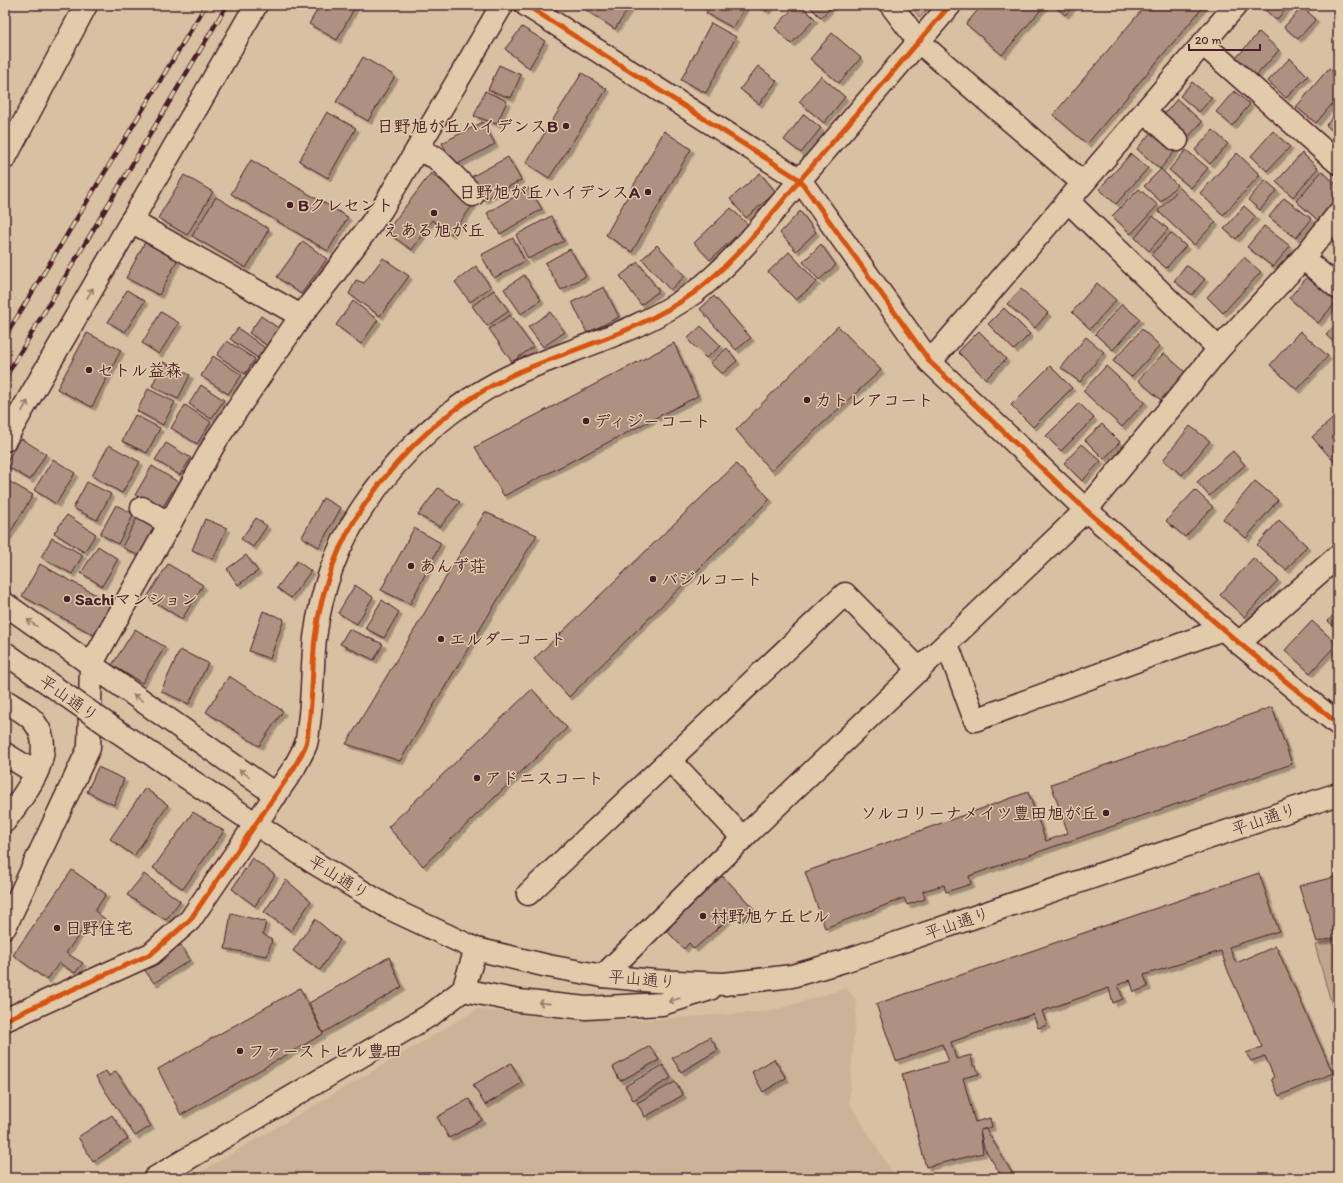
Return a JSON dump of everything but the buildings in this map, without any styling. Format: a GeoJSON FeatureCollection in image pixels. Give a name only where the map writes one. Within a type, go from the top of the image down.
{"type":"FeatureCollection","features":[{"type":"Feature","properties":{"kind":"street"},"geometry":{"type":"LineString","coordinates":[[5,158],[13,124],[86,5]]}},
{"type":"Feature","properties":{"kind":"street"},"geometry":{"type":"LineString","coordinates":[[5,440],[256,5]]}},
{"type":"Feature","properties":{"kind":"street"},"geometry":{"type":"LineString","coordinates":[[5,927],[89,748],[91,665],[217,439],[301,316],[382,209],[502,5]]}},
{"type":"Feature","properties":{"kind":"street"},"geometry":{"type":"LineString","coordinates":[[526,5],[800,180],[930,362],[1086,510],[1239,643],[1338,724]]}},
{"type":"Feature","properties":{"kind":"street"},"geometry":{"type":"LineString","coordinates":[[891,5],[919,42],[1083,183]]}},
{"type":"Feature","properties":{"kind":"street"},"geometry":{"type":"LineString","coordinates":[[5,1020],[151,954],[190,920],[294,768],[306,743],[312,707],[315,636],[320,611],[333,564],[347,534],[364,505],[394,465],[421,436],[458,406],[484,389],[521,372],[624,332],[657,316],[694,293],[724,269],[950,5]]}},
{"type":"Feature","properties":{"kind":"street"},"geometry":{"type":"LineString","coordinates":[[930,362],[1236,5]]}},
{"type":"Feature","properties":{"kind":"street"},"geometry":{"type":"LineString","coordinates":[[1203,44],[1338,163]]}},
{"type":"Feature","properties":{"kind":"street"},"geometry":{"type":"LineString","coordinates":[[1144,112],[1177,140]]}},
{"type":"Feature","properties":{"kind":"street"},"geometry":{"type":"LineString","coordinates":[[417,150],[435,157],[473,195]]}},
{"type":"Feature","properties":{"kind":"street"},"geometry":{"type":"LineString","coordinates":[[1068,201],[1219,349]]}},
{"type":"Feature","properties":{"kind":"street"},"geometry":{"type":"LineString","coordinates":[[603,976],[743,838],[1086,510],[1219,349],[1303,258],[1338,214]]}},
{"type":"Feature","properties":{"kind":"street"},"geometry":{"type":"LineString","coordinates":[[132,221],[301,316]]}},
{"type":"Feature","properties":{"kind":"street"},"geometry":{"type":"LineString","coordinates":[[1303,258],[1338,288]]}},
{"type":"Feature","properties":{"kind":"street"},"geometry":{"type":"LineString","coordinates":[[142,508],[170,524]]}},
{"type":"Feature","properties":{"kind":"street"},"geometry":{"type":"LineString","coordinates":[[1239,643],[1338,556]]}},
{"type":"Feature","properties":{"kind":"street"},"geometry":{"type":"LineString","coordinates":[[528,894],[671,761],[845,594],[920,670]]}},
{"type":"Feature","properties":{"kind":"street"},"geometry":{"type":"LineString","coordinates":[[5,604],[276,795]]}},
{"type":"Feature","properties":{"kind":"street"},"geometry":{"type":"LineString","coordinates":[[947,644],[974,720],[1223,629]]}},
{"type":"Feature","properties":{"kind":"street","name":"平山通り"},"geometry":{"type":"LineString","coordinates":[[5,653],[203,790],[314,862],[391,909],[476,949],[548,966],[603,976],[654,981],[724,984],[792,976],[844,961],[1338,794]]}},
{"type":"Feature","properties":{"kind":"street"},"geometry":{"type":"LineString","coordinates":[[5,701],[35,722],[43,740],[42,758],[33,781],[5,821]]}},
{"type":"Feature","properties":{"kind":"street"},"geometry":{"type":"LineString","coordinates":[[5,754],[36,773]]}},
{"type":"Feature","properties":{"kind":"street"},"geometry":{"type":"LineString","coordinates":[[671,761],[743,838]]}},
{"type":"Feature","properties":{"kind":"street"},"geometry":{"type":"LineString","coordinates":[[155,1178],[432,1014],[463,990],[476,949]]}},
{"type":"Feature","properties":{"kind":"street"},"geometry":{"type":"LineString","coordinates":[[463,990],[519,1001],[586,1008],[662,1004],[724,984]]}},
{"type":"Feature","properties":{"kind":"shaded area"},"geometry":{"type":"Polygon","coordinates":[[[910,5],[931,5],[920,18],[910,5]]]}},
{"type":"Feature","properties":{"kind":"shaded area"},"geometry":{"type":"Polygon","coordinates":[[[1338,939],[1338,1027],[1315,945],[1338,939]]]}},
{"type":"Feature","properties":{"kind":"shaded area"},"geometry":{"type":"Polygon","coordinates":[[[846,988],[857,1001],[849,1102],[896,1178],[190,1178],[478,1009],[569,1020],[647,1020],[772,1011],[846,988]]]}},
{"type":"Feature","properties":{"kind":"railway"},"geometry":{"type":"LineString","coordinates":[[5,337],[206,5]]}},
{"type":"Feature","properties":{"kind":"railway"},"geometry":{"type":"LineString","coordinates":[[5,378],[227,5]]}},
{"type":"Feature","properties":{"kind":"cycle path"},"geometry":{"type":"LineString","coordinates":[[526,5],[800,180],[930,362],[1086,510],[1239,643],[1338,724]]}},
{"type":"Feature","properties":{"kind":"cycle path"},"geometry":{"type":"LineString","coordinates":[[5,1020],[151,954],[190,920],[294,768],[305,747],[312,691],[315,638],[326,585],[339,551],[355,519],[397,463],[434,427],[475,396],[497,383],[521,371],[611,336],[654,317],[695,292],[710,280],[738,253],[950,5]]}},
{"type":"Feature","properties":{"kind":"place","name":"日野旭が丘ハイデンスB"},"geometry":{"type":"Point","coordinates":[566,126]}},
{"type":"Feature","properties":{"kind":"place","name":"日野旭が丘ハイデンスA"},"geometry":{"type":"Point","coordinates":[648,192]}},
{"type":"Feature","properties":{"kind":"place","name":"Bクレセント"},"geometry":{"type":"Point","coordinates":[290,205]}},
{"type":"Feature","properties":{"kind":"place","name":"えある旭が丘"},"geometry":{"type":"Point","coordinates":[434,213]}},
{"type":"Feature","properties":{"kind":"place","name":"セトル益森"},"geometry":{"type":"Point","coordinates":[89,370]}},
{"type":"Feature","properties":{"kind":"place","name":"カトレアコート"},"geometry":{"type":"Point","coordinates":[807,400]}},
{"type":"Feature","properties":{"kind":"place","name":"ディジーコート"},"geometry":{"type":"Point","coordinates":[586,421]}},
{"type":"Feature","properties":{"kind":"place","name":"あんず荘"},"geometry":{"type":"Point","coordinates":[411,566]}},
{"type":"Feature","properties":{"kind":"place","name":"バジルコート"},"geometry":{"type":"Point","coordinates":[653,579]}},
{"type":"Feature","properties":{"kind":"place","name":"Sachiマンション"},"geometry":{"type":"Point","coordinates":[67,599]}},
{"type":"Feature","properties":{"kind":"place","name":"エルダーコート"},"geometry":{"type":"Point","coordinates":[441,639]}},
{"type":"Feature","properties":{"kind":"place","name":"アドニスコート"},"geometry":{"type":"Point","coordinates":[477,778]}},
{"type":"Feature","properties":{"kind":"place","name":"ソルコリーナメイツ豊田旭が丘"},"geometry":{"type":"Point","coordinates":[1106,813]}},
{"type":"Feature","properties":{"kind":"place","name":"村野旭ケ丘ビル"},"geometry":{"type":"Point","coordinates":[703,916]}},
{"type":"Feature","properties":{"kind":"place","name":"日野住宅"},"geometry":{"type":"Point","coordinates":[57,928]}},
{"type":"Feature","properties":{"kind":"place","name":"ファーストヒル豊田"},"geometry":{"type":"Point","coordinates":[240,1051]}}]}
